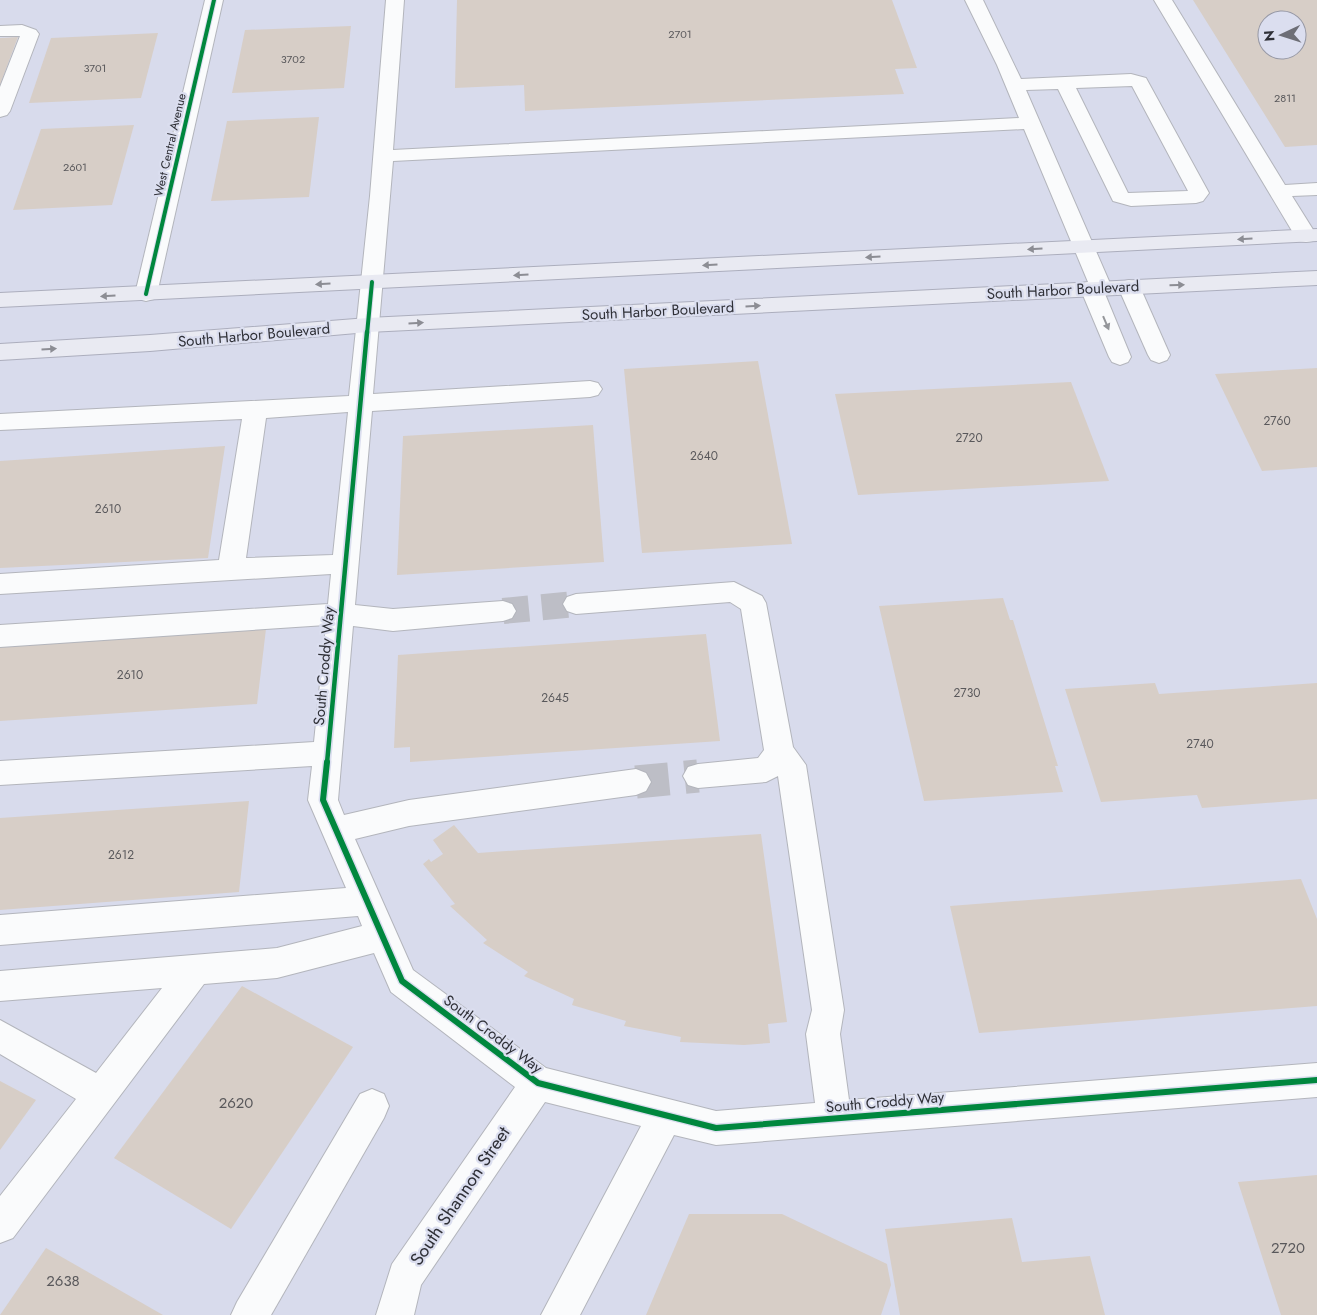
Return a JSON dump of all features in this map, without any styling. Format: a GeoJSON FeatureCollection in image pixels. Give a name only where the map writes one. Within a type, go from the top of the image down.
{"type":"FeatureCollection","features":[{"type":"Feature","properties":{"kind":"main road"},"geometry":{"type":"LineString","coordinates":[[0,300],[1312,235]]}},
{"type":"Feature","properties":{"kind":"main road","name":"South Harbor Boulevard"},"geometry":{"type":"LineString","coordinates":[[0,352],[150,343],[368,325],[1317,278]]}},
{"type":"Feature","properties":{"kind":"street","name":"West Central Avenue"},"geometry":{"type":"LineString","coordinates":[[146,294],[214,0]]}},
{"type":"Feature","properties":{"kind":"street","name":"South Croddy Way"},"geometry":{"type":"LineString","coordinates":[[394,0],[372,282],[324,800],[402,981],[538,1084],[716,1128],[1317,1080]]}},
{"type":"Feature","properties":{"kind":"street"},"geometry":{"type":"LineString","coordinates":[[974,0],[1031,123],[1084,247],[1120,357]]}},
{"type":"Feature","properties":{"kind":"street"},"geometry":{"type":"LineString","coordinates":[[1163,0],[1279,191],[1312,235]]}},
{"type":"Feature","properties":{"kind":"street"},"geometry":{"type":"LineString","coordinates":[[0,31],[22,30],[30,34],[0,111]]}},
{"type":"Feature","properties":{"kind":"street"},"geometry":{"type":"LineString","coordinates":[[1014,85],[1131,80],[1139,82],[1199,193],[1196,197],[1131,200],[1120,197],[1065,84]]}},
{"type":"Feature","properties":{"kind":"street"},"geometry":{"type":"LineString","coordinates":[[383,156],[1031,123]]}},
{"type":"Feature","properties":{"kind":"street"},"geometry":{"type":"LineString","coordinates":[[1279,191],[1317,190]]}},
{"type":"Feature","properties":{"kind":"street"},"geometry":{"type":"LineString","coordinates":[[1129,287],[1160,355]]}},
{"type":"Feature","properties":{"kind":"street"},"geometry":{"type":"LineString","coordinates":[[0,422],[256,410],[590,389]]}},
{"type":"Feature","properties":{"kind":"street"},"geometry":{"type":"LineString","coordinates":[[231,569],[256,410]]}},
{"type":"Feature","properties":{"kind":"street"},"geometry":{"type":"LineString","coordinates":[[0,584],[231,569],[345,564]]}},
{"type":"Feature","properties":{"kind":"street"},"geometry":{"type":"LineString","coordinates":[[576,604],[734,592],[753,603],[779,752],[791,766],[828,1010],[823,1034],[834,1118]]}},
{"type":"Feature","properties":{"kind":"street"},"geometry":{"type":"LineString","coordinates":[[0,636],[341,614],[393,620],[503,611]]}},
{"type":"Feature","properties":{"kind":"street"},"geometry":{"type":"LineString","coordinates":[[698,776],[766,770],[779,752]]}},
{"type":"Feature","properties":{"kind":"street"},"geometry":{"type":"LineString","coordinates":[[0,773],[328,753]]}},
{"type":"Feature","properties":{"kind":"street"},"geometry":{"type":"LineString","coordinates":[[336,830],[409,813],[636,782]]}},
{"type":"Feature","properties":{"kind":"street"},"geometry":{"type":"LineString","coordinates":[[0,930],[367,901]]}},
{"type":"Feature","properties":{"kind":"street"},"geometry":{"type":"LineString","coordinates":[[0,986],[277,963],[382,936]]}},
{"type":"Feature","properties":{"kind":"street"},"geometry":{"type":"LineString","coordinates":[[0,1225],[196,969]]}},
{"type":"Feature","properties":{"kind":"street"},"geometry":{"type":"LineString","coordinates":[[0,1036],[100,1094]]}},
{"type":"Feature","properties":{"kind":"street","name":"South Shannon Street"},"geometry":{"type":"LineString","coordinates":[[395,1315],[405,1277],[538,1084]]}},
{"type":"Feature","properties":{"kind":"street"},"geometry":{"type":"LineString","coordinates":[[250,1315],[372,1106]]}},
{"type":"Feature","properties":{"kind":"street"},"geometry":{"type":"LineString","coordinates":[[560,1315],[666,1115]]}},
{"type":"Feature","properties":{"kind":"shaded area"},"geometry":{"type":"Polygon","coordinates":[[[0,0],[1317,0],[1317,1315],[0,1315],[0,0]]]}},
{"type":"Feature","properties":{"kind":"building"},"geometry":{"type":"Polygon","coordinates":[[[457,0],[892,0],[917,68],[895,69],[904,94],[525,111],[524,85],[455,88],[457,0]]]}},
{"type":"Feature","properties":{"kind":"building"},"geometry":{"type":"Polygon","coordinates":[[[1193,0],[1317,0],[1317,145],[1285,147],[1193,0]]]}},
{"type":"Feature","properties":{"kind":"building"},"geometry":{"type":"Polygon","coordinates":[[[351,26],[344,88],[232,93],[245,30],[351,26]]]}},
{"type":"Feature","properties":{"kind":"building"},"geometry":{"type":"Polygon","coordinates":[[[158,33],[141,98],[29,103],[51,38],[158,33]]]}},
{"type":"Feature","properties":{"kind":"building"},"geometry":{"type":"Polygon","coordinates":[[[18,37],[0,85],[0,38],[18,37]]]}},
{"type":"Feature","properties":{"kind":"building"},"geometry":{"type":"Polygon","coordinates":[[[319,117],[309,197],[211,201],[227,121],[319,117]]]}},
{"type":"Feature","properties":{"kind":"building"},"geometry":{"type":"Polygon","coordinates":[[[134,125],[112,205],[13,210],[41,129],[134,125]]]}},
{"type":"Feature","properties":{"kind":"building"},"geometry":{"type":"Polygon","coordinates":[[[758,361],[792,544],[642,553],[624,369],[758,361]]]}},
{"type":"Feature","properties":{"kind":"building"},"geometry":{"type":"Polygon","coordinates":[[[1317,368],[1317,467],[1262,471],[1215,374],[1317,368]]]}},
{"type":"Feature","properties":{"kind":"building"},"geometry":{"type":"Polygon","coordinates":[[[1071,382],[1109,481],[858,495],[835,394],[1071,382]]]}},
{"type":"Feature","properties":{"kind":"building"},"geometry":{"type":"Polygon","coordinates":[[[593,425],[604,562],[397,575],[403,436],[593,425]]]}},
{"type":"Feature","properties":{"kind":"building"},"geometry":{"type":"Polygon","coordinates":[[[225,446],[208,558],[0,568],[0,461],[225,446]]]}},
{"type":"Feature","properties":{"kind":"building"},"geometry":{"type":"Polygon","coordinates":[[[1003,598],[1010,620],[1013,620],[1058,766],[1055,766],[1063,792],[924,801],[879,606],[1003,598]]]}},
{"type":"Feature","properties":{"kind":"building"},"geometry":{"type":"Polygon","coordinates":[[[266,629],[257,704],[0,721],[0,646],[266,629]]]}},
{"type":"Feature","properties":{"kind":"building"},"geometry":{"type":"Polygon","coordinates":[[[706,634],[720,741],[410,762],[410,747],[394,748],[398,655],[706,634]]]}},
{"type":"Feature","properties":{"kind":"building"},"geometry":{"type":"Polygon","coordinates":[[[1155,683],[1159,694],[1317,683],[1317,799],[1202,808],[1197,795],[1101,802],[1065,689],[1155,683]]]}},
{"type":"Feature","properties":{"kind":"building"},"geometry":{"type":"Polygon","coordinates":[[[249,801],[239,892],[0,910],[0,818],[249,801]]]}},
{"type":"Feature","properties":{"kind":"building"},"geometry":{"type":"Polygon","coordinates":[[[454,825],[478,853],[761,834],[787,1022],[768,1024],[770,1043],[744,1045],[680,1042],[681,1037],[624,1026],[626,1021],[572,1005],[574,999],[524,976],[528,972],[483,943],[487,940],[450,906],[455,904],[423,864],[429,859],[431,862],[443,854],[433,840],[454,825]]]}},
{"type":"Feature","properties":{"kind":"building"},"geometry":{"type":"Polygon","coordinates":[[[1301,879],[1317,919],[1317,1006],[979,1033],[950,906],[1301,879]]]}},
{"type":"Feature","properties":{"kind":"building"},"geometry":{"type":"Polygon","coordinates":[[[242,986],[353,1047],[231,1229],[114,1158],[242,986]]]}},
{"type":"Feature","properties":{"kind":"building"},"geometry":{"type":"Polygon","coordinates":[[[0,1081],[36,1100],[0,1150],[0,1081]]]}},
{"type":"Feature","properties":{"kind":"building"},"geometry":{"type":"Polygon","coordinates":[[[1317,1175],[1317,1315],[1281,1315],[1238,1182],[1317,1175]]]}},
{"type":"Feature","properties":{"kind":"building"},"geometry":{"type":"Polygon","coordinates":[[[689,1214],[782,1214],[887,1264],[891,1285],[881,1315],[646,1315],[689,1214]]]}},
{"type":"Feature","properties":{"kind":"building"},"geometry":{"type":"Polygon","coordinates":[[[1012,1218],[1022,1262],[1090,1256],[1105,1315],[900,1315],[885,1229],[1012,1218]]]}},
{"type":"Feature","properties":{"kind":"building"},"geometry":{"type":"Polygon","coordinates":[[[46,1248],[163,1315],[0,1315],[46,1248]]]}},
{"type":"Feature","properties":{"kind":"tunnel"},"geometry":{"type":"LineString","coordinates":[[503,611],[576,604]]}},
{"type":"Feature","properties":{"kind":"tunnel"},"geometry":{"type":"LineString","coordinates":[[636,782],[698,776]]}},
{"type":"Feature","properties":{"kind":"cycle path"},"geometry":{"type":"LineString","coordinates":[[146,294],[214,0]]}},
{"type":"Feature","properties":{"kind":"cycle path"},"geometry":{"type":"LineString","coordinates":[[372,282],[323,800],[402,981],[538,1083],[716,1128],[1317,1080]]}}]}
